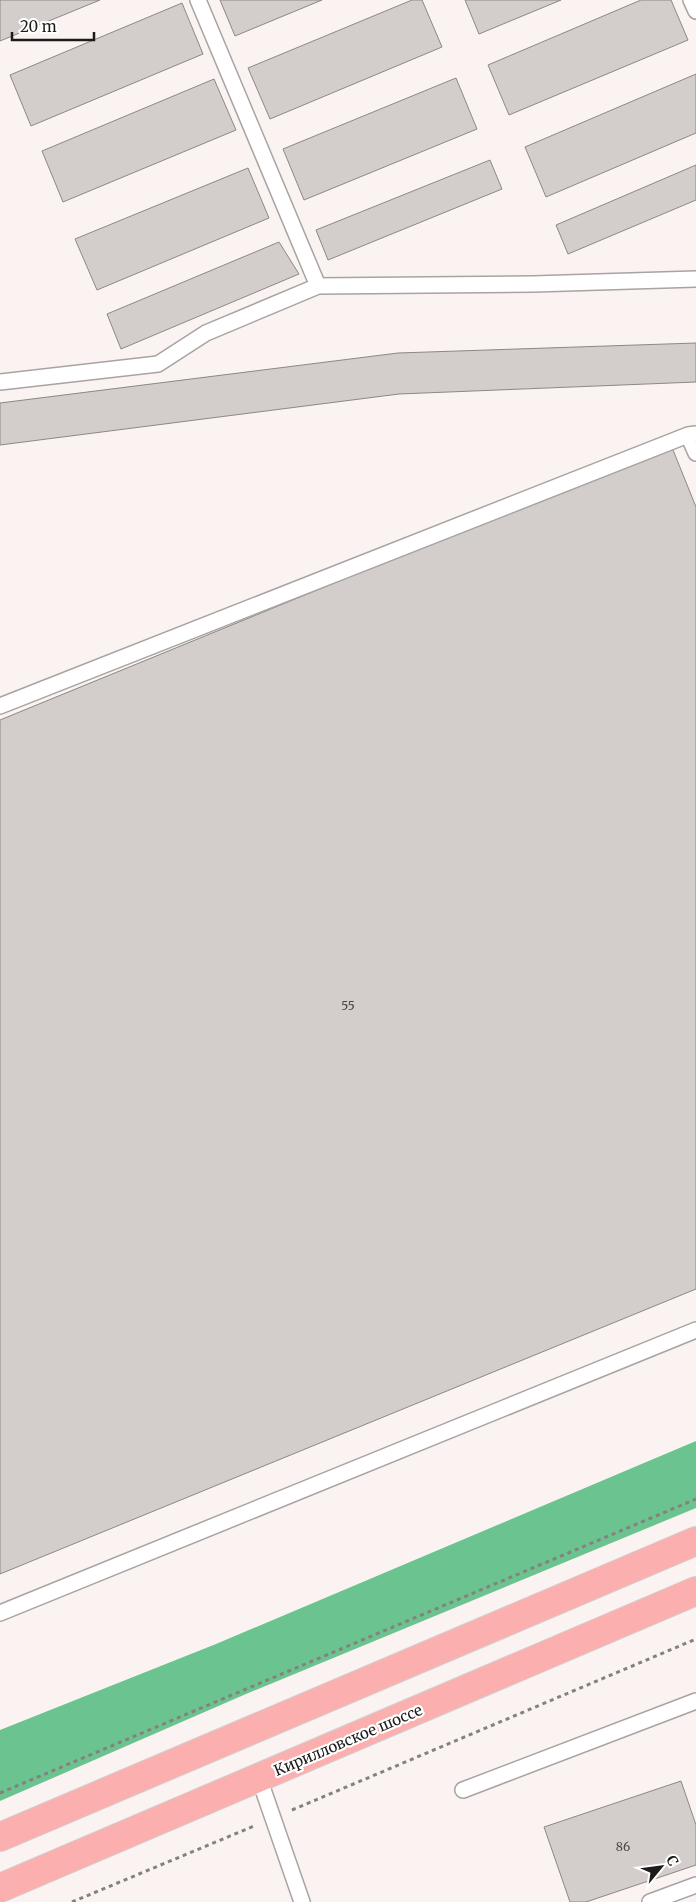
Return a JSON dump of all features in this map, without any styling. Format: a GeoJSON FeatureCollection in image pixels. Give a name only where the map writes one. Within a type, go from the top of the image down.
{"type":"FeatureCollection","features":[{"type":"Feature","properties":{"kind":"main road"},"geometry":{"type":"LineString","coordinates":[[0,1837],[696,1541]]}},
{"type":"Feature","properties":{"kind":"main road","name":"Кирилловское шоссе"},"geometry":{"type":"LineString","coordinates":[[0,1888],[696,1590]]}},
{"type":"Feature","properties":{"kind":"lane"},"geometry":{"type":"LineString","coordinates":[[198,0],[318,286]]}},
{"type":"Feature","properties":{"kind":"lane"},"geometry":{"type":"LineString","coordinates":[[691,0],[696,11]]}},
{"type":"Feature","properties":{"kind":"lane"},"geometry":{"type":"LineString","coordinates":[[0,382],[158,364],[206,333],[318,286],[533,284],[696,279]]}},
{"type":"Feature","properties":{"kind":"lane"},"geometry":{"type":"LineString","coordinates":[[0,706],[692,434],[696,453]]}},
{"type":"Feature","properties":{"kind":"lane"},"geometry":{"type":"LineString","coordinates":[[0,1613],[696,1330]]}},
{"type":"Feature","properties":{"kind":"lane"},"geometry":{"type":"LineString","coordinates":[[463,1790],[696,1701]]}},
{"type":"Feature","properties":{"kind":"lane"},"geometry":{"type":"LineString","coordinates":[[260,1778],[302,1902]]}},
{"type":"Feature","properties":{"kind":"lane"},"geometry":{"type":"LineString","coordinates":[[650,1902],[696,1885]]}},
{"type":"Feature","properties":{"kind":"path"},"geometry":{"type":"LineString","coordinates":[[0,1793],[696,1499]]}},
{"type":"Feature","properties":{"kind":"path"},"geometry":{"type":"LineString","coordinates":[[72,1902],[696,1639]]}},
{"type":"Feature","properties":{"kind":"green space"},"geometry":{"type":"Polygon","coordinates":[[[696,1441],[696,1508],[246,1694],[0,1801],[0,1730],[216,1644],[696,1441]]]}},
{"type":"Feature","properties":{"kind":"building"},"geometry":{"type":"Polygon","coordinates":[[[0,0],[100,0],[0,41],[0,0]]]}},
{"type":"Feature","properties":{"kind":"building"},"geometry":{"type":"Polygon","coordinates":[[[220,0],[322,0],[235,36],[220,0]]]}},
{"type":"Feature","properties":{"kind":"building"},"geometry":{"type":"Polygon","coordinates":[[[412,0],[422,0],[442,47],[270,119],[248,68],[412,0]]]}},
{"type":"Feature","properties":{"kind":"building"},"geometry":{"type":"Polygon","coordinates":[[[465,0],[561,0],[479,34],[465,0]]]}},
{"type":"Feature","properties":{"kind":"building"},"geometry":{"type":"Polygon","coordinates":[[[641,0],[671,0],[688,40],[509,115],[488,65],[641,0]]]}},
{"type":"Feature","properties":{"kind":"building"},"geometry":{"type":"Polygon","coordinates":[[[182,3],[203,54],[31,126],[10,75],[182,3]]]}},
{"type":"Feature","properties":{"kind":"building"},"geometry":{"type":"Polygon","coordinates":[[[696,74],[696,133],[546,197],[525,147],[696,74]]]}},
{"type":"Feature","properties":{"kind":"building"},"geometry":{"type":"Polygon","coordinates":[[[456,78],[477,129],[304,200],[283,149],[456,78]]]}},
{"type":"Feature","properties":{"kind":"building"},"geometry":{"type":"Polygon","coordinates":[[[214,79],[236,130],[63,202],[42,151],[214,79]]]}},
{"type":"Feature","properties":{"kind":"building"},"geometry":{"type":"Polygon","coordinates":[[[490,160],[502,189],[328,260],[316,230],[490,160]]]}},
{"type":"Feature","properties":{"kind":"building"},"geometry":{"type":"Polygon","coordinates":[[[696,165],[696,200],[568,254],[556,225],[696,165]]]}},
{"type":"Feature","properties":{"kind":"building"},"geometry":{"type":"Polygon","coordinates":[[[248,168],[269,218],[97,290],[75,239],[248,168]]]}},
{"type":"Feature","properties":{"kind":"building"},"geometry":{"type":"Polygon","coordinates":[[[279,242],[299,274],[121,349],[107,314],[279,242]]]}},
{"type":"Feature","properties":{"kind":"building"},"geometry":{"type":"Polygon","coordinates":[[[696,343],[696,382],[399,394],[0,445],[0,403],[398,353],[696,343]]]}},
{"type":"Feature","properties":{"kind":"building"},"geometry":{"type":"Polygon","coordinates":[[[671,445],[696,507],[696,1289],[0,1574],[0,720],[671,445]]]}},
{"type":"Feature","properties":{"kind":"building"},"geometry":{"type":"Polygon","coordinates":[[[681,1781],[696,1825],[696,1865],[586,1902],[570,1902],[544,1827],[681,1781]]]}}]}
